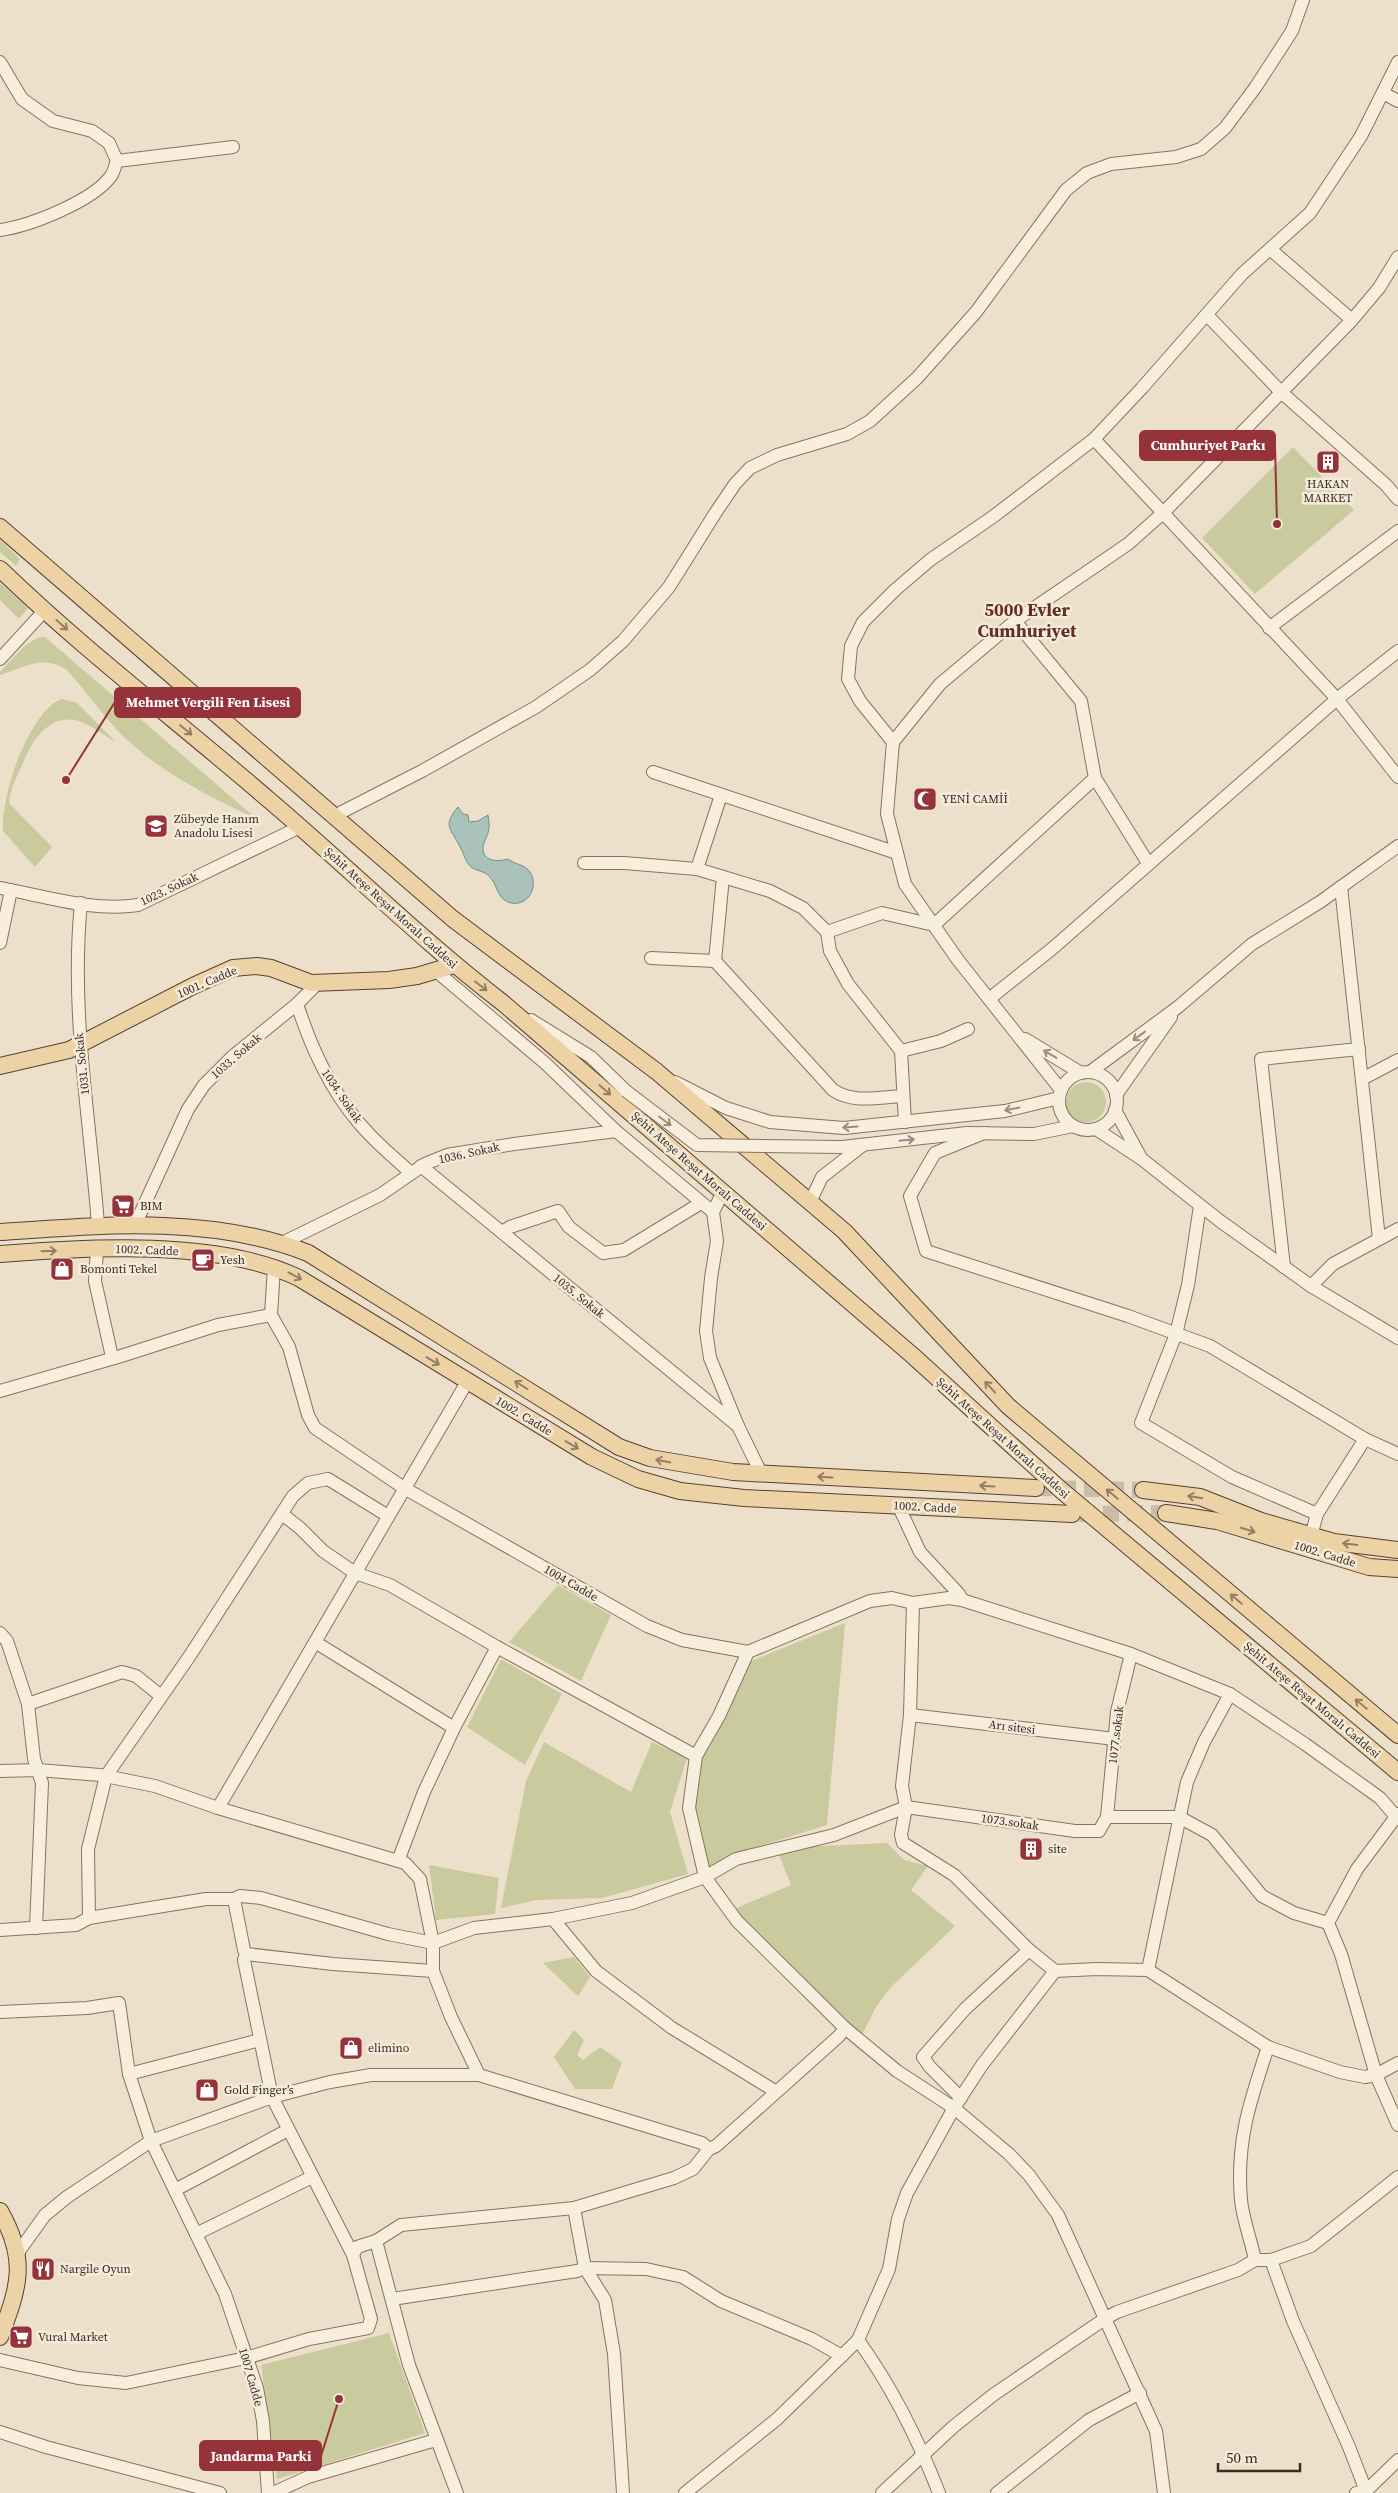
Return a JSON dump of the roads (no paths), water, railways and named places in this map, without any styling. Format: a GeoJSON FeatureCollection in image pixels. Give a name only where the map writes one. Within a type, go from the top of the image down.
{"type":"FeatureCollection","features":[{"type":"Feature","properties":{"kind":"main road"},"geometry":{"type":"LineString","coordinates":[[0,527],[453,919],[656,1071],[844,1231],[1008,1406],[1398,1735]]}},
{"type":"Feature","properties":{"kind":"main road","name":"Şehit Ateşe Reşat Moralı Caddesi"},"geometry":{"type":"LineString","coordinates":[[0,569],[45,610],[300,827],[454,965],[503,1003],[912,1355],[1061,1490],[1398,1772]]}},
{"type":"Feature","properties":{"kind":"main road","name":"1001. Cadde"},"geometry":{"type":"LineString","coordinates":[[0,1066],[79,1046],[193,986],[233,968],[257,966],[271,968],[299,980],[318,983],[389,980],[436,971],[454,965]]}},
{"type":"Feature","properties":{"kind":"main road"},"geometry":{"type":"LineString","coordinates":[[97,1250],[98,1225]]}},
{"type":"Feature","properties":{"kind":"main road","name":"1002. Cadde"},"geometry":{"type":"LineString","coordinates":[[0,1232],[98,1225],[135,1225],[217,1232],[282,1243],[308,1253],[619,1447],[650,1458],[683,1464],[762,1473],[1036,1488]]}},
{"type":"Feature","properties":{"kind":"main road"},"geometry":{"type":"LineString","coordinates":[[274,1266],[282,1243]]}},
{"type":"Feature","properties":{"kind":"main road","name":"1002. Cadde"},"geometry":{"type":"LineString","coordinates":[[0,1254],[129,1248],[214,1254],[250,1259],[274,1266],[299,1278],[592,1457],[638,1478],[680,1491],[761,1498],[1072,1514]]}},
{"type":"Feature","properties":{"kind":"main road"},"geometry":{"type":"LineString","coordinates":[[468,1382],[480,1360]]}},
{"type":"Feature","properties":{"kind":"main road"},"geometry":{"type":"LineString","coordinates":[[761,1498],[762,1473]]}},
{"type":"Feature","properties":{"kind":"main road"},"geometry":{"type":"LineString","coordinates":[[898,1505],[899,1481]]}},
{"type":"Feature","properties":{"kind":"main road","name":"1002. Cadde"},"geometry":{"type":"LineString","coordinates":[[1143,1490],[1200,1497],[1369,1567],[1398,1569]]}},
{"type":"Feature","properties":{"kind":"main road","name":"1002. Cadde"},"geometry":{"type":"LineString","coordinates":[[1166,1513],[1217,1521],[1309,1542],[1334,1542],[1398,1550]]}},
{"type":"Feature","properties":{"kind":"main road"},"geometry":{"type":"LineString","coordinates":[[0,2211],[7,2224],[17,2254],[18,2281],[0,2337]]}},
{"type":"Feature","properties":{"kind":"street"},"geometry":{"type":"LineString","coordinates":[[334,816],[422,771],[536,707],[590,670],[623,641],[669,588],[716,512],[735,484],[750,468],[777,455],[847,434],[870,422],[917,378],[976,312],[1066,190],[1087,173],[1112,164],[1176,157],[1201,150],[1225,128],[1255,88],[1292,31],[1303,0]]}},
{"type":"Feature","properties":{"kind":"street"},"geometry":{"type":"LineString","coordinates":[[0,62],[22,99],[53,121],[92,131],[109,143],[117,161],[112,175],[84,199],[22,227],[0,230]]}},
{"type":"Feature","properties":{"kind":"street"},"geometry":{"type":"LineString","coordinates":[[893,742],[860,702],[848,679],[851,646],[863,622],[895,590],[930,560],[994,516],[1094,439],[1142,388],[1242,274],[1310,213],[1361,136],[1398,62]]}},
{"type":"Feature","properties":{"kind":"street"},"geometry":{"type":"LineString","coordinates":[[1383,93],[1398,101]]}},
{"type":"Feature","properties":{"kind":"street"},"geometry":{"type":"LineString","coordinates":[[117,161],[233,147]]}},
{"type":"Feature","properties":{"kind":"street"},"geometry":{"type":"LineString","coordinates":[[1270,249],[1352,320]]}},
{"type":"Feature","properties":{"kind":"street"},"geometry":{"type":"LineString","coordinates":[[1178,1007],[1116,1095],[1115,1110],[1104,1125],[1096,1129],[1080,1129],[1073,1126],[1062,1114],[1060,1094],[905,884],[887,814],[893,742],[940,684],[1015,621],[1128,544],[1164,512],[1352,320],[1379,288],[1398,258]]}},
{"type":"Feature","properties":{"kind":"street"},"geometry":{"type":"LineString","coordinates":[[1207,315],[1281,392],[1386,485],[1398,500]]}},
{"type":"Feature","properties":{"kind":"street"},"geometry":{"type":"LineString","coordinates":[[1094,439],[1337,699],[1398,777]]}},
{"type":"Feature","properties":{"kind":"street"},"geometry":{"type":"LineString","coordinates":[[1269,628],[1398,531]]}},
{"type":"Feature","properties":{"kind":"street"},"geometry":{"type":"LineString","coordinates":[[0,659],[45,610]]}},
{"type":"Feature","properties":{"kind":"street"},"geometry":{"type":"LineString","coordinates":[[1015,621],[1081,701],[1095,778],[1148,863]]}},
{"type":"Feature","properties":{"kind":"street"},"geometry":{"type":"LineString","coordinates":[[990,999],[1053,948],[1337,699],[1398,651]]}},
{"type":"Feature","properties":{"kind":"street"},"geometry":{"type":"LineString","coordinates":[[653,772],[897,853]]}},
{"type":"Feature","properties":{"kind":"street"},"geometry":{"type":"LineString","coordinates":[[934,925],[1095,778]]}},
{"type":"Feature","properties":{"kind":"street"},"geometry":{"type":"LineString","coordinates":[[697,869],[721,795]]}},
{"type":"Feature","properties":{"kind":"street","name":"1023. Sokak"},"geometry":{"type":"LineString","coordinates":[[5,889],[81,903],[118,907],[145,902],[300,827]]}},
{"type":"Feature","properties":{"kind":"street"},"geometry":{"type":"LineString","coordinates":[[656,1071],[726,1108],[770,1122],[844,1128],[1005,1111],[1060,1094],[1066,1082],[1085,1072],[1178,1007],[1252,944],[1340,887],[1398,846]]}},
{"type":"Feature","properties":{"kind":"street"},"geometry":{"type":"LineString","coordinates":[[584,863],[624,863],[697,869],[770,891],[803,908],[827,932],[830,952],[848,984],[902,1051],[904,1122]]}},
{"type":"Feature","properties":{"kind":"street"},"geometry":{"type":"LineString","coordinates":[[715,961],[723,877]]}},
{"type":"Feature","properties":{"kind":"street"},"geometry":{"type":"LineString","coordinates":[[1340,887],[1379,1239]]}},
{"type":"Feature","properties":{"kind":"street"},"geometry":{"type":"LineString","coordinates":[[0,943],[5,889]]}},
{"type":"Feature","properties":{"kind":"street","name":"1031. Sokak"},"geometry":{"type":"LineString","coordinates":[[81,903],[76,983],[79,1046],[98,1225]]}},
{"type":"Feature","properties":{"kind":"street"},"geometry":{"type":"LineString","coordinates":[[827,932],[882,913],[934,925]]}},
{"type":"Feature","properties":{"kind":"street"},"geometry":{"type":"LineString","coordinates":[[651,958],[715,961],[833,1090],[842,1096],[857,1099],[903,1096]]}},
{"type":"Feature","properties":{"kind":"street"},"geometry":{"type":"LineString","coordinates":[[436,971],[545,1063],[616,1131],[712,1212]]}},
{"type":"Feature","properties":{"kind":"street","name":"1033. Sokak"},"geometry":{"type":"LineString","coordinates":[[135,1225],[188,1109],[204,1084],[232,1057],[297,1004],[318,983]]}},
{"type":"Feature","properties":{"kind":"street"},"geometry":{"type":"LineString","coordinates":[[503,1003],[591,1057],[626,1091],[697,1145],[842,1147],[967,1133],[1034,1134],[1073,1126]]}},
{"type":"Feature","properties":{"kind":"street","name":"1034. Sokak"},"geometry":{"type":"LineString","coordinates":[[297,1004],[316,1055],[344,1103],[369,1134],[416,1170]]}},
{"type":"Feature","properties":{"kind":"street"},"geometry":{"type":"LineString","coordinates":[[902,1051],[941,1041],[968,1029]]}},
{"type":"Feature","properties":{"kind":"street"},"geometry":{"type":"LineString","coordinates":[[1018,1035],[1085,1072],[1107,1079],[1116,1095]]}},
{"type":"Feature","properties":{"kind":"street"},"geometry":{"type":"LineString","coordinates":[[1284,1267],[1261,1059],[1359,1049]]}},
{"type":"Feature","properties":{"kind":"street"},"geometry":{"type":"LineString","coordinates":[[1362,1079],[1398,1060]]}},
{"type":"Feature","properties":{"kind":"street"},"geometry":{"type":"LineString","coordinates":[[1115,1110],[1143,1160]]}},
{"type":"Feature","properties":{"kind":"street"},"geometry":{"type":"LineString","coordinates":[[1096,1129],[1143,1160],[1200,1206],[1311,1286],[1398,1338]]}},
{"type":"Feature","properties":{"kind":"street","name":"1036. Sokak"},"geometry":{"type":"LineString","coordinates":[[282,1243],[380,1195],[416,1170],[447,1155],[616,1131]]}},
{"type":"Feature","properties":{"kind":"street"},"geometry":{"type":"LineString","coordinates":[[984,1133],[935,1153],[910,1196],[926,1251],[1210,1346],[1365,1439],[1398,1454]]}},
{"type":"Feature","properties":{"kind":"street"},"geometry":{"type":"LineString","coordinates":[[810,1202],[822,1177],[863,1144]]}},
{"type":"Feature","properties":{"kind":"street","name":"1035. Sokak"},"geometry":{"type":"LineString","coordinates":[[416,1170],[502,1232],[738,1426]]}},
{"type":"Feature","properties":{"kind":"street"},"geometry":{"type":"LineString","coordinates":[[724,1192],[712,1212],[717,1241],[706,1331],[710,1358],[738,1426],[762,1473]]}},
{"type":"Feature","properties":{"kind":"street"},"geometry":{"type":"LineString","coordinates":[[502,1232],[510,1227],[558,1211],[569,1228],[603,1253],[624,1250],[701,1203]]}},
{"type":"Feature","properties":{"kind":"street"},"geometry":{"type":"LineString","coordinates":[[1200,1206],[1188,1285],[1176,1334],[1141,1423],[1232,1477],[1317,1514]]}},
{"type":"Feature","properties":{"kind":"street"},"geometry":{"type":"LineString","coordinates":[[1311,1286],[1333,1264],[1398,1229]]}},
{"type":"Feature","properties":{"kind":"street"},"geometry":{"type":"LineString","coordinates":[[97,1250],[95,1281],[112,1357]]}},
{"type":"Feature","properties":{"kind":"street"},"geometry":{"type":"LineString","coordinates":[[0,1390],[218,1325],[271,1315],[274,1266]]}},
{"type":"Feature","properties":{"kind":"street","name":"1004 Cadde"},"geometry":{"type":"LineString","coordinates":[[271,1315],[289,1347],[308,1416],[315,1428],[404,1488],[647,1626],[682,1640],[748,1652]]}},
{"type":"Feature","properties":{"kind":"street"},"geometry":{"type":"LineString","coordinates":[[218,1808],[404,1488],[468,1382]]}},
{"type":"Feature","properties":{"kind":"street"},"geometry":{"type":"LineString","coordinates":[[1309,1542],[1317,1514],[1365,1439]]}},
{"type":"Feature","properties":{"kind":"street"},"geometry":{"type":"LineString","coordinates":[[89,1918],[88,1849],[106,1776],[189,1657],[292,1496],[308,1483],[328,1479],[388,1516]]}},
{"type":"Feature","properties":{"kind":"street"},"geometry":{"type":"LineString","coordinates":[[898,1505],[920,1552],[959,1594],[962,1600]]}},
{"type":"Feature","properties":{"kind":"street"},"geometry":{"type":"LineString","coordinates":[[282,1514],[300,1528],[323,1551],[355,1573],[390,1585],[497,1647],[696,1756]]}},
{"type":"Feature","properties":{"kind":"street"},"geometry":{"type":"LineString","coordinates":[[957,2103],[897,2071],[845,2028],[737,1921],[705,1877],[689,1808],[696,1756],[719,1716],[748,1652],[870,1600],[892,1598],[913,1604],[950,1598],[962,1600],[1131,1654],[1230,1694],[1380,1798],[1397,1817],[1357,1869],[1328,1923]]}},
{"type":"Feature","properties":{"kind":"street"},"geometry":{"type":"LineString","coordinates":[[913,1604],[910,1715],[902,1786],[906,1807],[901,1835],[903,1843],[954,1875],[1029,1950],[1055,1971],[1097,1968],[1148,1970],[1268,2046],[1340,2072],[1365,2077],[1376,2075],[1398,2063]]}},
{"type":"Feature","properties":{"kind":"street"},"geometry":{"type":"LineString","coordinates":[[0,1633],[7,1641],[28,1704],[34,1759],[42,1783],[36,1928]]}},
{"type":"Feature","properties":{"kind":"street"},"geometry":{"type":"LineString","coordinates":[[315,1642],[454,1728]]}},
{"type":"Feature","properties":{"kind":"street"},"geometry":{"type":"LineString","coordinates":[[398,1861],[424,1792],[454,1728],[497,1647]]}},
{"type":"Feature","properties":{"kind":"street","name":"1077.sokak"},"geometry":{"type":"LineString","coordinates":[[1107,1817],[1117,1712],[1131,1654]]}},
{"type":"Feature","properties":{"kind":"street"},"geometry":{"type":"LineString","coordinates":[[28,1704],[122,1672],[136,1676],[161,1696]]}},
{"type":"Feature","properties":{"kind":"street"},"geometry":{"type":"LineString","coordinates":[[1148,1970],[1179,1817],[1191,1774],[1204,1742],[1230,1694]]}},
{"type":"Feature","properties":{"kind":"street","name":"Arı sitesi"},"geometry":{"type":"LineString","coordinates":[[910,1715],[1115,1739]]}},
{"type":"Feature","properties":{"kind":"street"},"geometry":{"type":"LineString","coordinates":[[0,1771],[38,1770],[106,1776],[155,1786],[218,1808],[405,1863],[420,1879],[433,1943],[433,1971],[451,2017],[479,2076]]}},
{"type":"Feature","properties":{"kind":"street"},"geometry":{"type":"LineString","coordinates":[[0,1930],[76,1925],[89,1918],[206,1899],[234,1899],[240,1896],[261,1898],[388,1934],[433,1943],[474,1928],[553,1920],[632,1903],[705,1877],[736,1858],[834,1834],[906,1807]]}},
{"type":"Feature","properties":{"kind":"street","name":"1073.sokak"},"geometry":{"type":"LineString","coordinates":[[906,1807],[1075,1831],[1099,1831],[1107,1817]]}},
{"type":"Feature","properties":{"kind":"street"},"geometry":{"type":"LineString","coordinates":[[1107,1817],[1179,1817],[1212,1835],[1262,1896],[1294,1913],[1328,1923]]}},
{"type":"Feature","properties":{"kind":"street"},"geometry":{"type":"LineString","coordinates":[[0,2360],[78,2378],[126,2383],[246,2358],[309,2339],[368,2328],[371,2319],[353,2255],[272,2097],[244,1960],[246,1954],[234,1899]]}},
{"type":"Feature","properties":{"kind":"street"},"geometry":{"type":"LineString","coordinates":[[553,1920],[596,1971],[672,2028],[775,2091]]}},
{"type":"Feature","properties":{"kind":"street"},"geometry":{"type":"LineString","coordinates":[[1328,1923],[1344,1962],[1376,2075],[1398,2125]]}},
{"type":"Feature","properties":{"kind":"street"},"geometry":{"type":"LineString","coordinates":[[1029,1950],[965,2009],[923,2057],[957,2103],[1009,2154],[1058,2215],[1156,2431],[1164,2493]]}},
{"type":"Feature","properties":{"kind":"street"},"geometry":{"type":"LineString","coordinates":[[246,1954],[333,1964],[433,1971]]}},
{"type":"Feature","properties":{"kind":"street"},"geometry":{"type":"LineString","coordinates":[[685,2493],[777,2419],[858,2340],[889,2270],[898,2219],[907,2193],[957,2103],[982,2065],[1055,1971]]}},
{"type":"Feature","properties":{"kind":"street","name":"1007 Cadde"},"geometry":{"type":"LineString","coordinates":[[0,2012],[86,2008],[119,2003],[129,2074],[152,2140],[225,2294],[256,2388],[263,2421],[268,2493]]}},
{"type":"Feature","properties":{"kind":"street"},"geometry":{"type":"LineString","coordinates":[[353,2255],[357,2247],[376,2241],[401,2225],[574,2208],[674,2178],[693,2169],[709,2149],[716,2146],[775,2091],[839,2036],[845,2028]]}},
{"type":"Feature","properties":{"kind":"street"},"geometry":{"type":"LineString","coordinates":[[129,2074],[260,2040]]}},
{"type":"Feature","properties":{"kind":"street"},"geometry":{"type":"LineString","coordinates":[[1255,2260],[1241,2201],[1240,2154],[1245,2117],[1268,2046]]}},
{"type":"Feature","properties":{"kind":"street"},"geometry":{"type":"LineString","coordinates":[[17,2254],[46,2215],[67,2197],[152,2140],[272,2097],[330,2082],[371,2075],[479,2076],[702,2143],[709,2149]]}},
{"type":"Feature","properties":{"kind":"street"},"geometry":{"type":"LineString","coordinates":[[175,2190],[288,2130]]}},
{"type":"Feature","properties":{"kind":"street"},"geometry":{"type":"LineString","coordinates":[[196,2234],[312,2177]]}},
{"type":"Feature","properties":{"kind":"street"},"geometry":{"type":"LineString","coordinates":[[882,2493],[953,2427],[993,2395],[1106,2318],[1117,2312],[1238,2270],[1255,2260],[1271,2260],[1311,2246],[1398,2178]]}},
{"type":"Feature","properties":{"kind":"street"},"geometry":{"type":"LineString","coordinates":[[574,2208],[585,2268],[605,2300],[614,2354],[623,2493]]}},
{"type":"Feature","properties":{"kind":"street"},"geometry":{"type":"LineString","coordinates":[[376,2241],[409,2365],[457,2493]]}},
{"type":"Feature","properties":{"kind":"street"},"geometry":{"type":"LineString","coordinates":[[1271,2260],[1293,2321],[1349,2447],[1360,2492],[1398,2460]]}},
{"type":"Feature","properties":{"kind":"street"},"geometry":{"type":"LineString","coordinates":[[392,2300],[577,2271],[585,2268],[646,2269],[683,2277],[721,2301],[812,2339],[842,2356]]}},
{"type":"Feature","properties":{"kind":"street"},"geometry":{"type":"LineString","coordinates":[[858,2340],[884,2376],[925,2455],[939,2493]]}},
{"type":"Feature","properties":{"kind":"street"},"geometry":{"type":"LineString","coordinates":[[997,2493],[1082,2425],[1140,2393]]}},
{"type":"Feature","properties":{"kind":"street"},"geometry":{"type":"LineString","coordinates":[[0,2432],[46,2447],[220,2493]]}},
{"type":"Feature","properties":{"kind":"street"},"geometry":{"type":"LineString","coordinates":[[273,2493],[308,2477],[436,2440]]}},
{"type":"Feature","properties":{"kind":"tunnel"},"geometry":{"type":"LineString","coordinates":[[1036,1488],[1143,1490]]}},
{"type":"Feature","properties":{"kind":"tunnel"},"geometry":{"type":"LineString","coordinates":[[1079,1514],[1166,1513]]}},
{"type":"Feature","properties":{"kind":"place","name":"HAKAN MARKET"},"geometry":{"type":"Point","coordinates":[1328,462]}},
{"type":"Feature","properties":{"kind":"place","name":"Cumhuriyet Parkı"},"geometry":{"type":"Point","coordinates":[1277,524]}},
{"type":"Feature","properties":{"kind":"place","name":"Mehmet Vergili Fen Lisesi"},"geometry":{"type":"Point","coordinates":[66,780]}},
{"type":"Feature","properties":{"kind":"place","name":"YENİ CAMİİ"},"geometry":{"type":"Point","coordinates":[925,799]}},
{"type":"Feature","properties":{"kind":"place","name":"Zübeyde Hanım Anadolu Lisesi"},"geometry":{"type":"Point","coordinates":[156,826]}},
{"type":"Feature","properties":{"kind":"place","name":"BIM"},"geometry":{"type":"Point","coordinates":[123,1206]}},
{"type":"Feature","properties":{"kind":"place","name":"Yesh"},"geometry":{"type":"Point","coordinates":[203,1260]}},
{"type":"Feature","properties":{"kind":"place","name":"Bomonti Tekel"},"geometry":{"type":"Point","coordinates":[62,1269]}},
{"type":"Feature","properties":{"kind":"place","name":"site"},"geometry":{"type":"Point","coordinates":[1031,1849]}},
{"type":"Feature","properties":{"kind":"place","name":"elimino"},"geometry":{"type":"Point","coordinates":[351,2048]}},
{"type":"Feature","properties":{"kind":"place","name":"Gold Finger’s"},"geometry":{"type":"Point","coordinates":[207,2090]}},
{"type":"Feature","properties":{"kind":"place","name":"Nargile Oyun"},"geometry":{"type":"Point","coordinates":[43,2269]}},
{"type":"Feature","properties":{"kind":"place","name":"Vural Market"},"geometry":{"type":"Point","coordinates":[21,2337]}},
{"type":"Feature","properties":{"kind":"place","name":"Jandarma Parki"},"geometry":{"type":"Point","coordinates":[339,2399]}},
{"type":"Feature","properties":{"kind":"district","name":"5000 Evler Cumhuriyet"},"geometry":{"type":"Point","coordinates":[1027,619]}}]}
